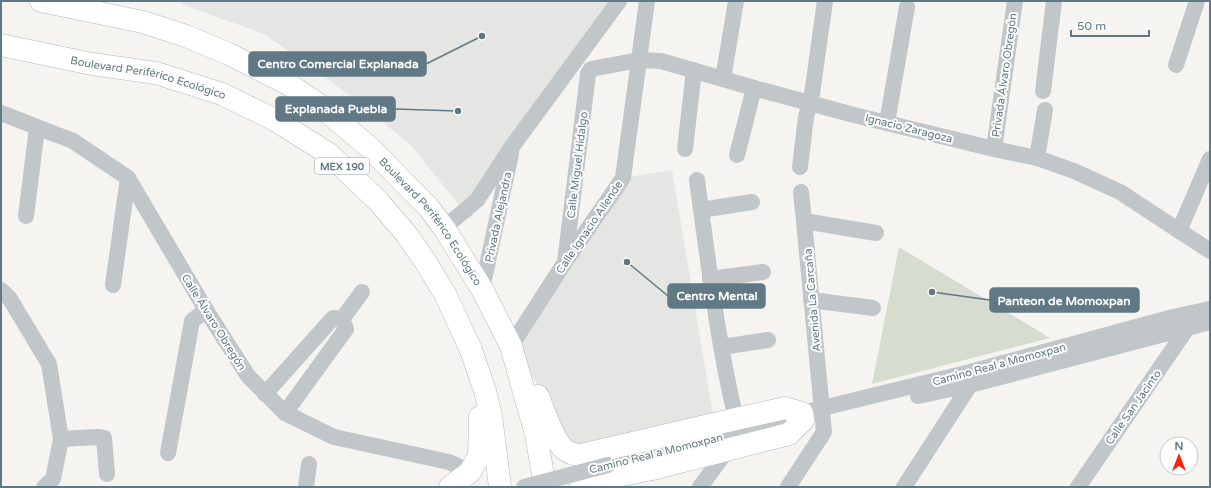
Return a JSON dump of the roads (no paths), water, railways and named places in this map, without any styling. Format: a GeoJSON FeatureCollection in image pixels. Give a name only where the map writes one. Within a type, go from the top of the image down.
{"type":"FeatureCollection","features":[{"type":"Feature","properties":{"kind":"highway","name":"Boulevard Periférico Ecológico"},"geometry":{"type":"LineString","coordinates":[[42,1],[158,26],[229,54],[290,85],[318,104],[370,148],[420,197],[444,228],[482,289],[511,346],[536,434],[545,487]]}},
{"type":"Feature","properties":{"kind":"highway","name":"Boulevard Periférico Ecológico"},"geometry":{"type":"LineString","coordinates":[[1,45],[92,64],[156,73],[222,94],[275,120],[329,154],[379,202],[407,235],[426,261],[445,294],[471,350],[485,391],[491,416],[500,487]]}},
{"type":"Feature","properties":{"kind":"highway"},"geometry":{"type":"LineString","coordinates":[[511,346],[530,377],[557,441],[563,449],[572,454],[581,455],[736,418],[785,408],[808,416],[789,434],[652,469],[588,482],[581,487]]}},
{"type":"Feature","properties":{"kind":"highway"},"geometry":{"type":"LineString","coordinates":[[450,487],[470,472],[479,456],[481,432],[480,398],[471,350]]}},
{"type":"Feature","properties":{"kind":"street"},"geometry":{"type":"LineString","coordinates":[[444,228],[477,200],[513,145],[618,1]]}},
{"type":"Feature","properties":{"kind":"street","name":"Calle Ignacio Allende"},"geometry":{"type":"LineString","coordinates":[[511,346],[565,262],[623,178],[647,1]]}},
{"type":"Feature","properties":{"kind":"street"},"geometry":{"type":"LineString","coordinates":[[723,79],[736,1]]}},
{"type":"Feature","properties":{"kind":"street"},"geometry":{"type":"LineString","coordinates":[[800,167],[806,117],[810,103],[825,1]]}},
{"type":"Feature","properties":{"kind":"street","name":"Privada Álvaro Obregón"},"geometry":{"type":"LineString","coordinates":[[994,149],[1015,1]]}},
{"type":"Feature","properties":{"kind":"street"},"geometry":{"type":"LineString","coordinates":[[1043,92],[1054,1]]}},
{"type":"Feature","properties":{"kind":"street"},"geometry":{"type":"LineString","coordinates":[[1176,65],[1197,1]]}},
{"type":"Feature","properties":{"kind":"street"},"geometry":{"type":"LineString","coordinates":[[887,123],[907,7]]}},
{"type":"Feature","properties":{"kind":"street","name":"Ignacio Zaragoza"},"geometry":{"type":"LineString","coordinates":[[591,70],[639,60],[661,61],[754,88],[887,123],[1037,158],[1074,171],[1120,192],[1210,251]]}},
{"type":"Feature","properties":{"kind":"street","name":"Calle Miguel Hidalgo"},"geometry":{"type":"LineString","coordinates":[[565,262],[588,74],[591,70]]}},
{"type":"Feature","properties":{"kind":"street"},"geometry":{"type":"LineString","coordinates":[[685,149],[694,70]]}},
{"type":"Feature","properties":{"kind":"street"},"geometry":{"type":"LineString","coordinates":[[737,155],[754,88]]}},
{"type":"Feature","properties":{"kind":"street"},"geometry":{"type":"LineString","coordinates":[[1037,158],[1046,110]]}},
{"type":"Feature","properties":{"kind":"street","name":"Calle Álvaro Obregón"},"geometry":{"type":"LineString","coordinates":[[1,114],[74,141],[128,178],[206,310],[248,376],[285,413],[334,437],[449,462],[470,472]]}},
{"type":"Feature","properties":{"kind":"street"},"geometry":{"type":"LineString","coordinates":[[26,216],[37,128]]}},
{"type":"Feature","properties":{"kind":"street","name":"Privada Alejandra"},"geometry":{"type":"LineString","coordinates":[[482,289],[513,145]]}},
{"type":"Feature","properties":{"kind":"street"},"geometry":{"type":"LineString","coordinates":[[1180,231],[1210,159]]}},
{"type":"Feature","properties":{"kind":"street"},"geometry":{"type":"LineString","coordinates":[[113,285],[128,178]]}},
{"type":"Feature","properties":{"kind":"street"},"geometry":{"type":"LineString","coordinates":[[697,180],[710,279],[736,418]]}},
{"type":"Feature","properties":{"kind":"street","name":"Avenida La Carcaña"},"geometry":{"type":"LineString","coordinates":[[788,487],[824,432],[808,416],[811,300],[800,192]]}},
{"type":"Feature","properties":{"kind":"street"},"geometry":{"type":"LineString","coordinates":[[701,210],[752,202]]}},
{"type":"Feature","properties":{"kind":"street"},"geometry":{"type":"LineString","coordinates":[[804,220],[876,233]]}},
{"type":"Feature","properties":{"kind":"street"},"geometry":{"type":"LineString","coordinates":[[710,279],[763,272]]}},
{"type":"Feature","properties":{"kind":"street"},"geometry":{"type":"LineString","coordinates":[[1,290],[10,299],[49,364],[61,439],[53,478],[44,487]]}},
{"type":"Feature","properties":{"kind":"street"},"geometry":{"type":"LineString","coordinates":[[342,319],[362,292]]}},
{"type":"Feature","properties":{"kind":"street"},"geometry":{"type":"LineString","coordinates":[[811,300],[873,308]]}},
{"type":"Feature","properties":{"kind":"street","name":"Camino Real a Momoxpan"},"geometry":{"type":"LineString","coordinates":[[970,379],[1173,317],[1210,309]]}},
{"type":"Feature","properties":{"kind":"street"},"geometry":{"type":"LineString","coordinates":[[168,453],[192,321],[206,310]]}},
{"type":"Feature","properties":{"kind":"street"},"geometry":{"type":"LineString","coordinates":[[266,394],[333,318],[342,319]]}},
{"type":"Feature","properties":{"kind":"street"},"geometry":{"type":"LineString","coordinates":[[285,413],[346,329],[342,319]]}},
{"type":"Feature","properties":{"kind":"street","name":"Camino Real a Momoxpan"},"geometry":{"type":"LineString","coordinates":[[524,487],[808,416],[1210,322]]}},
{"type":"Feature","properties":{"kind":"street","name":"Calle San Jacinto"},"geometry":{"type":"LineString","coordinates":[[1078,487],[1188,327]]}},
{"type":"Feature","properties":{"kind":"street"},"geometry":{"type":"LineString","coordinates":[[722,347],[768,340]]}},
{"type":"Feature","properties":{"kind":"street"},"geometry":{"type":"LineString","coordinates":[[904,487],[970,379]]}},
{"type":"Feature","properties":{"kind":"street"},"geometry":{"type":"LineString","coordinates":[[61,439],[104,438],[107,474]]}},
{"type":"Feature","properties":{"kind":"street"},"geometry":{"type":"LineString","coordinates":[[700,487],[728,449]]}},
{"type":"Feature","properties":{"kind":"street"},"geometry":{"type":"LineString","coordinates":[[306,487],[309,464]]}},
{"type":"Feature","properties":{"kind":"place","name":"Centro Comercial Explanada"},"geometry":{"type":"Point","coordinates":[482,36]}},
{"type":"Feature","properties":{"kind":"place","name":"Explanada Puebla"},"geometry":{"type":"Point","coordinates":[458,111]}},
{"type":"Feature","properties":{"kind":"place","name":"Centro Mental"},"geometry":{"type":"Point","coordinates":[627,262]}},
{"type":"Feature","properties":{"kind":"place","name":"Panteon de Momoxpan"},"geometry":{"type":"Point","coordinates":[932,292]}}]}
